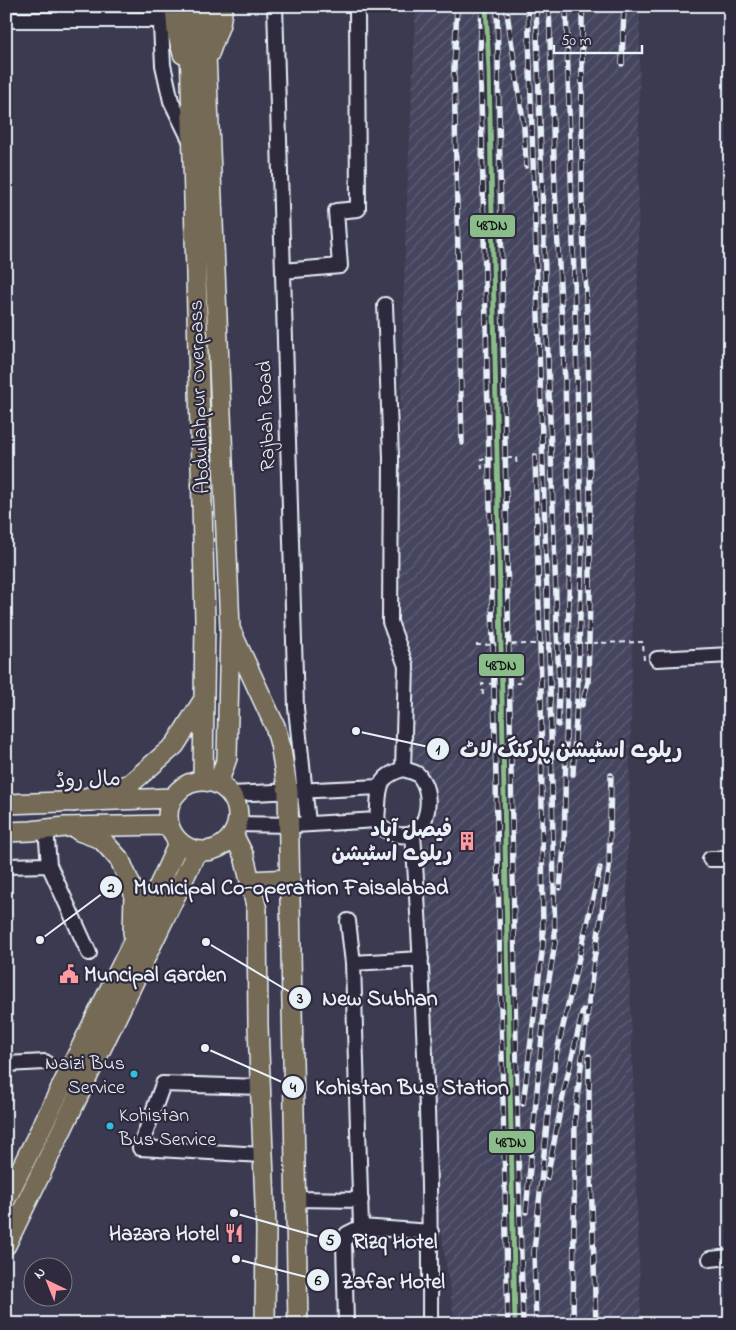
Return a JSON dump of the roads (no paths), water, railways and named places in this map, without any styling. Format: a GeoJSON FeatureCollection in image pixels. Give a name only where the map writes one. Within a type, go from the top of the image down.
{"type":"FeatureCollection","features":[{"type":"Feature","properties":{"kind":"main road"},"geometry":{"type":"LineString","coordinates":[[174,6],[177,31],[192,87]]}},
{"type":"Feature","properties":{"kind":"main road","name":"Abdullahpur Overpass"},"geometry":{"type":"LineString","coordinates":[[189,6],[205,620],[204,697],[217,786]]}},
{"type":"Feature","properties":{"kind":"main road","name":"Abdullahpur Overpass"},"geometry":{"type":"LineString","coordinates":[[204,6],[230,628],[227,758],[217,786]]}},
{"type":"Feature","properties":{"kind":"main road"},"geometry":{"type":"LineString","coordinates":[[206,62],[220,24],[223,6]]}},
{"type":"Feature","properties":{"kind":"main road","name":"Rajbah Road"},"geometry":{"type":"LineString","coordinates":[[230,628],[275,726],[296,791],[289,824],[298,1324]]}},
{"type":"Feature","properties":{"kind":"main road"},"geometry":{"type":"LineString","coordinates":[[73,802],[130,784],[175,745],[204,697]]}},
{"type":"Feature","properties":{"kind":"main road"},"geometry":{"type":"LineString","coordinates":[[185,785],[217,786],[236,803],[238,813],[235,829],[226,842],[217,848],[208,851],[197,851],[188,848],[179,842],[168,825],[168,807],[172,798],[185,785]]}},
{"type":"Feature","properties":{"kind":"main road","name":"مال روڈ"},"geometry":{"type":"LineString","coordinates":[[6,804],[172,798]]}},
{"type":"Feature","properties":{"kind":"main road"},"geometry":{"type":"LineString","coordinates":[[6,832],[65,827],[168,825]]}},
{"type":"Feature","properties":{"kind":"main road"},"geometry":{"type":"LineString","coordinates":[[65,827],[101,839],[120,860],[134,893],[133,942]]}},
{"type":"Feature","properties":{"kind":"main road"},"geometry":{"type":"LineString","coordinates":[[235,829],[244,856],[257,910],[260,1087],[266,1229],[265,1324]]}},
{"type":"Feature","properties":{"kind":"main road"},"geometry":{"type":"LineString","coordinates":[[6,1199],[11,1178],[133,942],[179,842]]}},
{"type":"Feature","properties":{"kind":"main road"},"geometry":{"type":"LineString","coordinates":[[6,1245],[197,851]]}},
{"type":"Feature","properties":{"kind":"main road"},"geometry":{"type":"LineString","coordinates":[[250,881],[290,879]]}},
{"type":"Feature","properties":{"kind":"main road"},"geometry":{"type":"LineString","coordinates":[[263,1146],[294,1136]]}},
{"type":"Feature","properties":{"kind":"street","name":"Rajbah Road"},"geometry":{"type":"LineString","coordinates":[[275,6],[296,708],[296,791],[308,823]]}},
{"type":"Feature","properties":{"kind":"street"},"geometry":{"type":"LineString","coordinates":[[283,271],[340,266],[336,211],[358,209],[357,6]]}},
{"type":"Feature","properties":{"kind":"street"},"geometry":{"type":"LineString","coordinates":[[6,20],[65,13],[160,13],[163,65],[171,101],[193,146]]}},
{"type":"Feature","properties":{"kind":"street"},"geometry":{"type":"LineString","coordinates":[[385,305],[391,457],[390,622],[406,666],[403,770]]}},
{"type":"Feature","properties":{"kind":"street"},"geometry":{"type":"LineString","coordinates":[[650,660],[730,655]]}},
{"type":"Feature","properties":{"kind":"street"},"geometry":{"type":"LineString","coordinates":[[403,770],[411,771],[420,776],[427,794],[427,816],[424,823],[413,833],[406,835],[392,833],[380,826],[377,820],[379,787],[386,777],[403,770]]}},
{"type":"Feature","properties":{"kind":"street"},"geometry":{"type":"LineString","coordinates":[[217,786],[296,791],[379,787]]}},
{"type":"Feature","properties":{"kind":"street"},"geometry":{"type":"LineString","coordinates":[[235,829],[289,824],[377,820]]}},
{"type":"Feature","properties":{"kind":"street"},"geometry":{"type":"LineString","coordinates":[[46,829],[49,865],[89,953]]}},
{"type":"Feature","properties":{"kind":"street"},"geometry":{"type":"LineString","coordinates":[[413,833],[421,959],[431,1232],[430,1324]]}},
{"type":"Feature","properties":{"kind":"street"},"geometry":{"type":"LineString","coordinates":[[710,859],[730,860]]}},
{"type":"Feature","properties":{"kind":"street"},"geometry":{"type":"LineString","coordinates":[[6,866],[49,865]]}},
{"type":"Feature","properties":{"kind":"street"},"geometry":{"type":"LineString","coordinates":[[348,921],[353,963],[361,1227]]}},
{"type":"Feature","properties":{"kind":"street"},"geometry":{"type":"LineString","coordinates":[[353,963],[421,959]]}},
{"type":"Feature","properties":{"kind":"street"},"geometry":{"type":"LineString","coordinates":[[6,1064],[45,1062]]}},
{"type":"Feature","properties":{"kind":"street"},"geometry":{"type":"LineString","coordinates":[[260,1087],[163,1084],[140,1148],[263,1146]]}},
{"type":"Feature","properties":{"kind":"street"},"geometry":{"type":"LineString","coordinates":[[296,1199],[360,1200]]}},
{"type":"Feature","properties":{"kind":"street"},"geometry":{"type":"LineString","coordinates":[[346,1324],[344,1242],[347,1234],[361,1227],[431,1232]]}},
{"type":"Feature","properties":{"kind":"street"},"geometry":{"type":"LineString","coordinates":[[710,1259],[730,1257]]}},
{"type":"Feature","properties":{"kind":"railway"},"geometry":{"type":"LineString","coordinates":[[457,6],[454,69],[462,443]]}},
{"type":"Feature","properties":{"kind":"railway"},"geometry":{"type":"LineString","coordinates":[[482,6],[480,53],[508,1324]]}},
{"type":"Feature","properties":{"kind":"railway"},"geometry":{"type":"LineString","coordinates":[[497,6],[518,1152],[523,1324]]}},
{"type":"Feature","properties":{"kind":"railway"},"geometry":{"type":"LineString","coordinates":[[506,6],[524,127],[526,166]]}},
{"type":"Feature","properties":{"kind":"railway"},"geometry":{"type":"LineString","coordinates":[[526,1212],[545,1003],[555,943],[550,685],[528,6]]}},
{"type":"Feature","properties":{"kind":"railway"},"geometry":{"type":"LineString","coordinates":[[536,6],[559,687],[558,725]]}},
{"type":"Feature","properties":{"kind":"railway"},"geometry":{"type":"LineString","coordinates":[[549,6],[570,549],[564,847],[560,888]]}},
{"type":"Feature","properties":{"kind":"railway"},"geometry":{"type":"LineString","coordinates":[[566,6],[582,550],[573,774]]}},
{"type":"Feature","properties":{"kind":"railway"},"geometry":{"type":"LineString","coordinates":[[582,6],[582,206],[588,339],[590,468],[588,682],[582,705]]}},
{"type":"Feature","properties":{"kind":"railway"},"geometry":{"type":"LineString","coordinates":[[622,64],[624,6]]}},
{"type":"Feature","properties":{"kind":"railway"},"geometry":{"type":"LineString","coordinates":[[523,1104],[543,945],[541,683],[535,456]]}},
{"type":"Feature","properties":{"kind":"railway"},"geometry":{"type":"LineString","coordinates":[[573,1324],[575,1116],[594,960],[609,869],[611,775]]}},
{"type":"Feature","properties":{"kind":"railway"},"geometry":{"type":"LineString","coordinates":[[536,1324],[534,1252],[549,1104],[556,1056],[600,868]]}},
{"type":"Feature","properties":{"kind":"railway"},"geometry":{"type":"LineString","coordinates":[[547,1178],[564,1091],[583,1010]]}},
{"type":"Feature","properties":{"kind":"railway"},"geometry":{"type":"LineString","coordinates":[[589,1056],[589,1118],[596,1324]]}},
{"type":"Feature","properties":{"kind":"place","name":"ریلوے اسٹیشن پارکنگ لاٹ"},"geometry":{"type":"Point","coordinates":[356,731]}},
{"type":"Feature","properties":{"kind":"place","name":"فیصل آباد ریلوے اسٹیشن"},"geometry":{"type":"Point","coordinates":[467,841]}},
{"type":"Feature","properties":{"kind":"place","name":"Municipal Co-operation Faisalabad"},"geometry":{"type":"Point","coordinates":[40,940]}},
{"type":"Feature","properties":{"kind":"place","name":"New Subhan"},"geometry":{"type":"Point","coordinates":[206,942]}},
{"type":"Feature","properties":{"kind":"place","name":"Muncipal Garden"},"geometry":{"type":"Point","coordinates":[69,974]}},
{"type":"Feature","properties":{"kind":"place","name":"Kohistan Bus Station"},"geometry":{"type":"Point","coordinates":[205,1048]}},
{"type":"Feature","properties":{"kind":"place","name":"Naizi Bus Service"},"geometry":{"type":"Point","coordinates":[134,1074]}},
{"type":"Feature","properties":{"kind":"place","name":"Kohistan Bus Service"},"geometry":{"type":"Point","coordinates":[110,1126]}},
{"type":"Feature","properties":{"kind":"place","name":"Rizq Hotel"},"geometry":{"type":"Point","coordinates":[234,1213]}},
{"type":"Feature","properties":{"kind":"place","name":"Hazara Hotel"},"geometry":{"type":"Point","coordinates":[234,1233]}},
{"type":"Feature","properties":{"kind":"place","name":"Zafar Hotel"},"geometry":{"type":"Point","coordinates":[236,1259]}}]}
